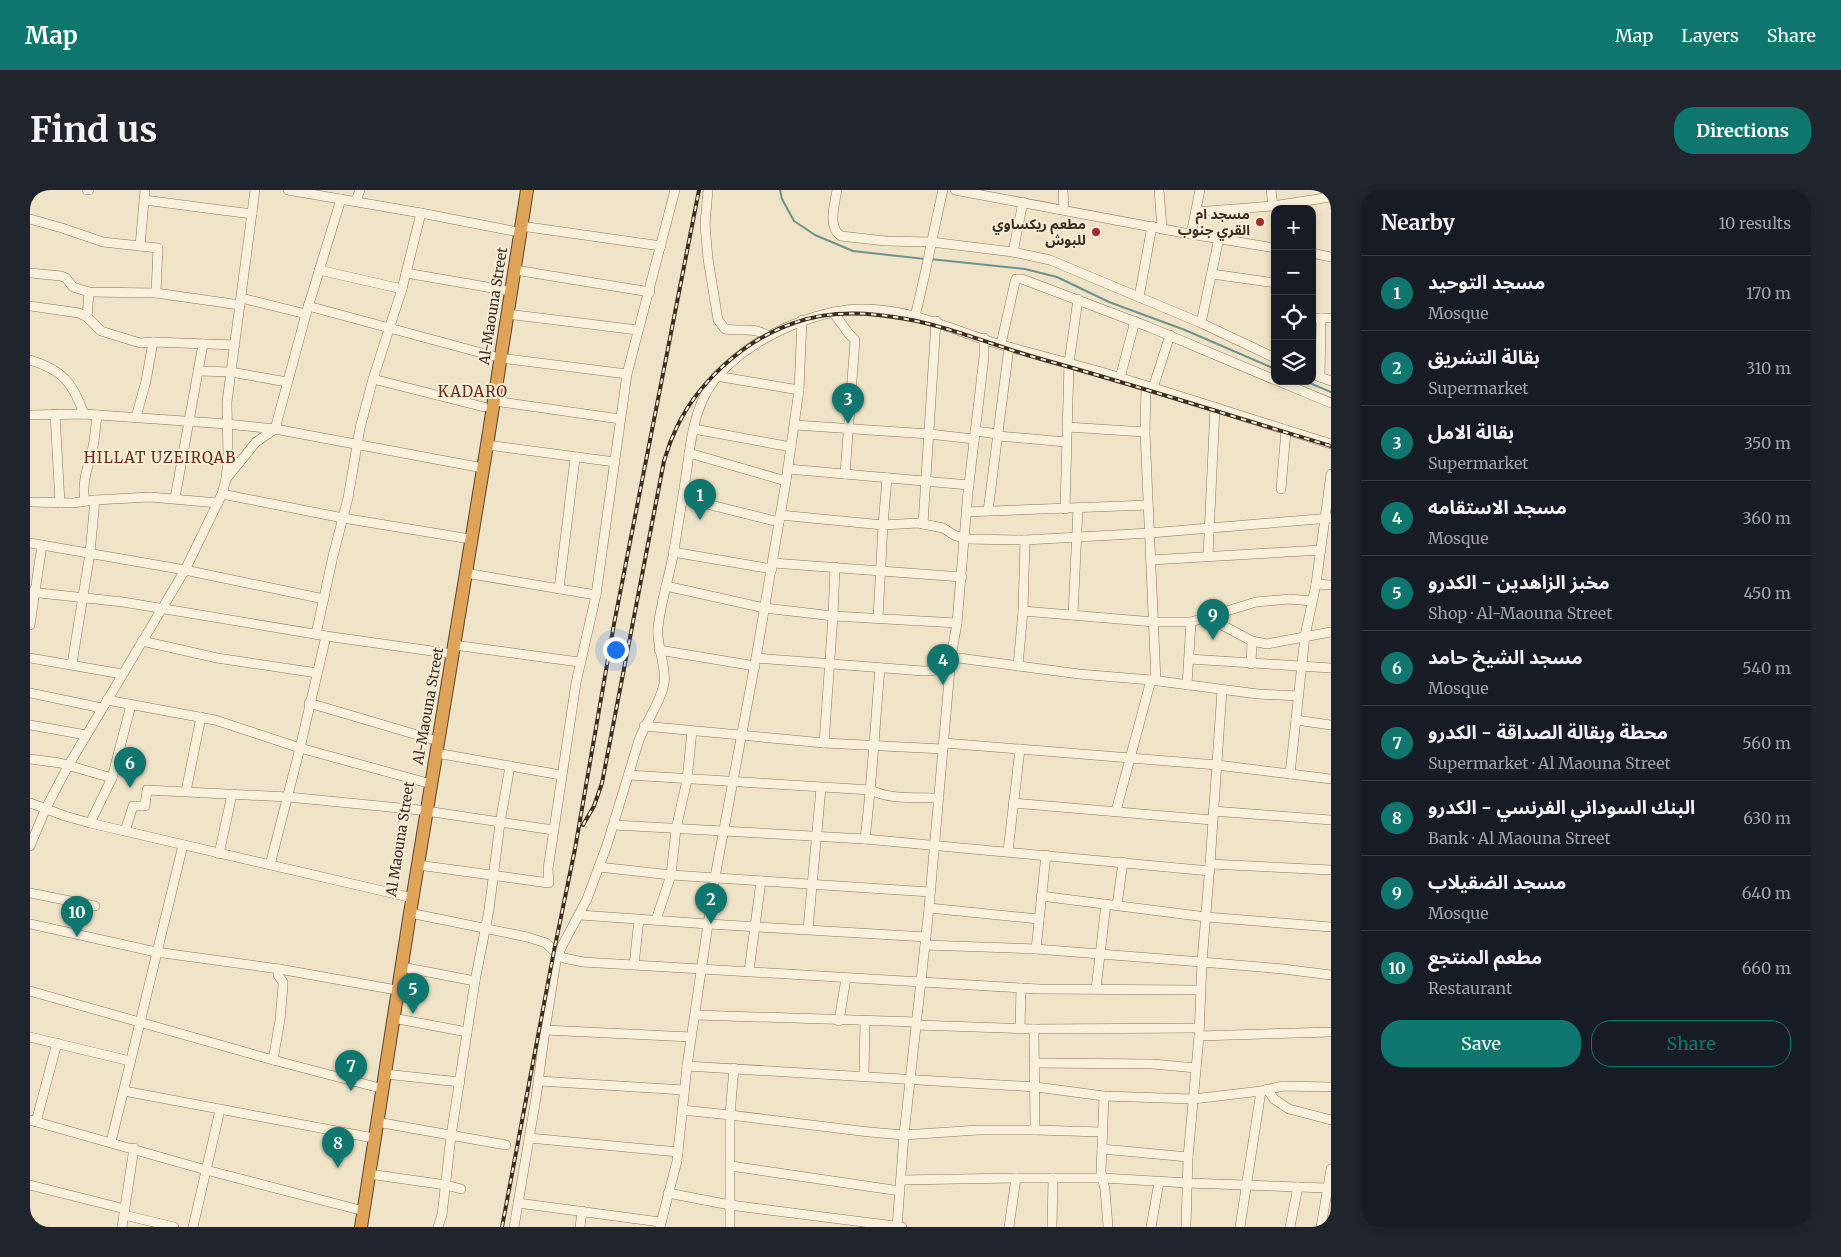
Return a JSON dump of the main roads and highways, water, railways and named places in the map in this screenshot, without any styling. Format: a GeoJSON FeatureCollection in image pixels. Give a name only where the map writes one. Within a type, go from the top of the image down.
{"type":"FeatureCollection","features":[{"type":"Feature","properties":{"kind":"highway","name":"Al Maouna Street"},"geometry":{"type":"LineString","coordinates":[[354,1227],[376,1087],[386,1043],[391,989],[423,811],[424,782],[450,649],[464,538],[479,467],[500,339],[504,290],[517,228],[519,190]]}},
{"type":"Feature","properties":{"kind":"highway","name":"Al-Maouna Street"},"geometry":{"type":"LineString","coordinates":[[500,339],[507,314],[515,270],[517,228],[527,190]]}},
{"type":"Feature","properties":{"kind":"highway","name":"Al-Maouna Street"},"geometry":{"type":"LineString","coordinates":[[361,1227],[385,1074],[386,1043],[394,1018],[410,913],[409,897],[418,865],[423,811],[436,753],[450,649],[465,573],[479,467],[487,445],[489,404]]}},
{"type":"Feature","properties":{"kind":"waterway"},"geometry":{"type":"LineString","coordinates":[[780,190],[782,199],[794,221],[815,235],[853,251],[925,259]]}},
{"type":"Feature","properties":{"kind":"waterway"},"geometry":{"type":"LineString","coordinates":[[930,259],[1025,269],[1057,277],[1109,302],[1185,330],[1271,367]]}},
{"type":"Feature","properties":{"kind":"waterway"},"geometry":{"type":"LineString","coordinates":[[1314,385],[1331,392]]}},
{"type":"Feature","properties":{"kind":"railway"},"geometry":{"type":"LineString","coordinates":[[502,1227],[575,849],[614,624],[699,190]]}},
{"type":"Feature","properties":{"kind":"railway"},"geometry":{"type":"LineString","coordinates":[[583,825],[594,806],[602,783],[664,461],[670,442],[693,400],[722,367],[756,341],[775,331],[807,319],[835,314],[864,314],[906,319],[957,332],[1024,354],[1331,446]]}},
{"type":"Feature","properties":{"kind":"place","name":"مسجد ام القري جنوب"},"geometry":{"type":"Point","coordinates":[1260,222]}},
{"type":"Feature","properties":{"kind":"place","name":"مطعم ريكساوي للبوش"},"geometry":{"type":"Point","coordinates":[1096,232]}},
{"type":"Feature","properties":{"kind":"place","name":"بقالة الامل"},"geometry":{"type":"Point","coordinates":[848,424]}},
{"type":"Feature","properties":{"kind":"place","name":"مسجد التوحيد"},"geometry":{"type":"Point","coordinates":[700,520]}},
{"type":"Feature","properties":{"kind":"place","name":"مسجد الضقيلاب"},"geometry":{"type":"Point","coordinates":[1213,640]}},
{"type":"Feature","properties":{"kind":"place","name":"مسجد الاستقامه"},"geometry":{"type":"Point","coordinates":[943,685]}},
{"type":"Feature","properties":{"kind":"place","name":"مسجد الشيخ حامد"},"geometry":{"type":"Point","coordinates":[130,788]}},
{"type":"Feature","properties":{"kind":"place","name":"بقالة التشريق"},"geometry":{"type":"Point","coordinates":[711,924]}},
{"type":"Feature","properties":{"kind":"place","name":"مطعم المنتجع"},"geometry":{"type":"Point","coordinates":[77,937]}},
{"type":"Feature","properties":{"kind":"place","name":"مخبز الزاهدين - الكدرو"},"geometry":{"type":"Point","coordinates":[413,1014]}},
{"type":"Feature","properties":{"kind":"place","name":"محطة وبقالة الصداقة - الكدرو"},"geometry":{"type":"Point","coordinates":[351,1091]}},
{"type":"Feature","properties":{"kind":"place","name":"البنك السوداني الفرنسي - الكدرو"},"geometry":{"type":"Point","coordinates":[338,1168]}},
{"type":"Feature","properties":{"kind":"district","name":"KADARO"},"geometry":{"type":"Point","coordinates":[473,392]}},
{"type":"Feature","properties":{"kind":"district","name":"HILLAT UZEIRQAB"},"geometry":{"type":"Point","coordinates":[160,458]}}]}
